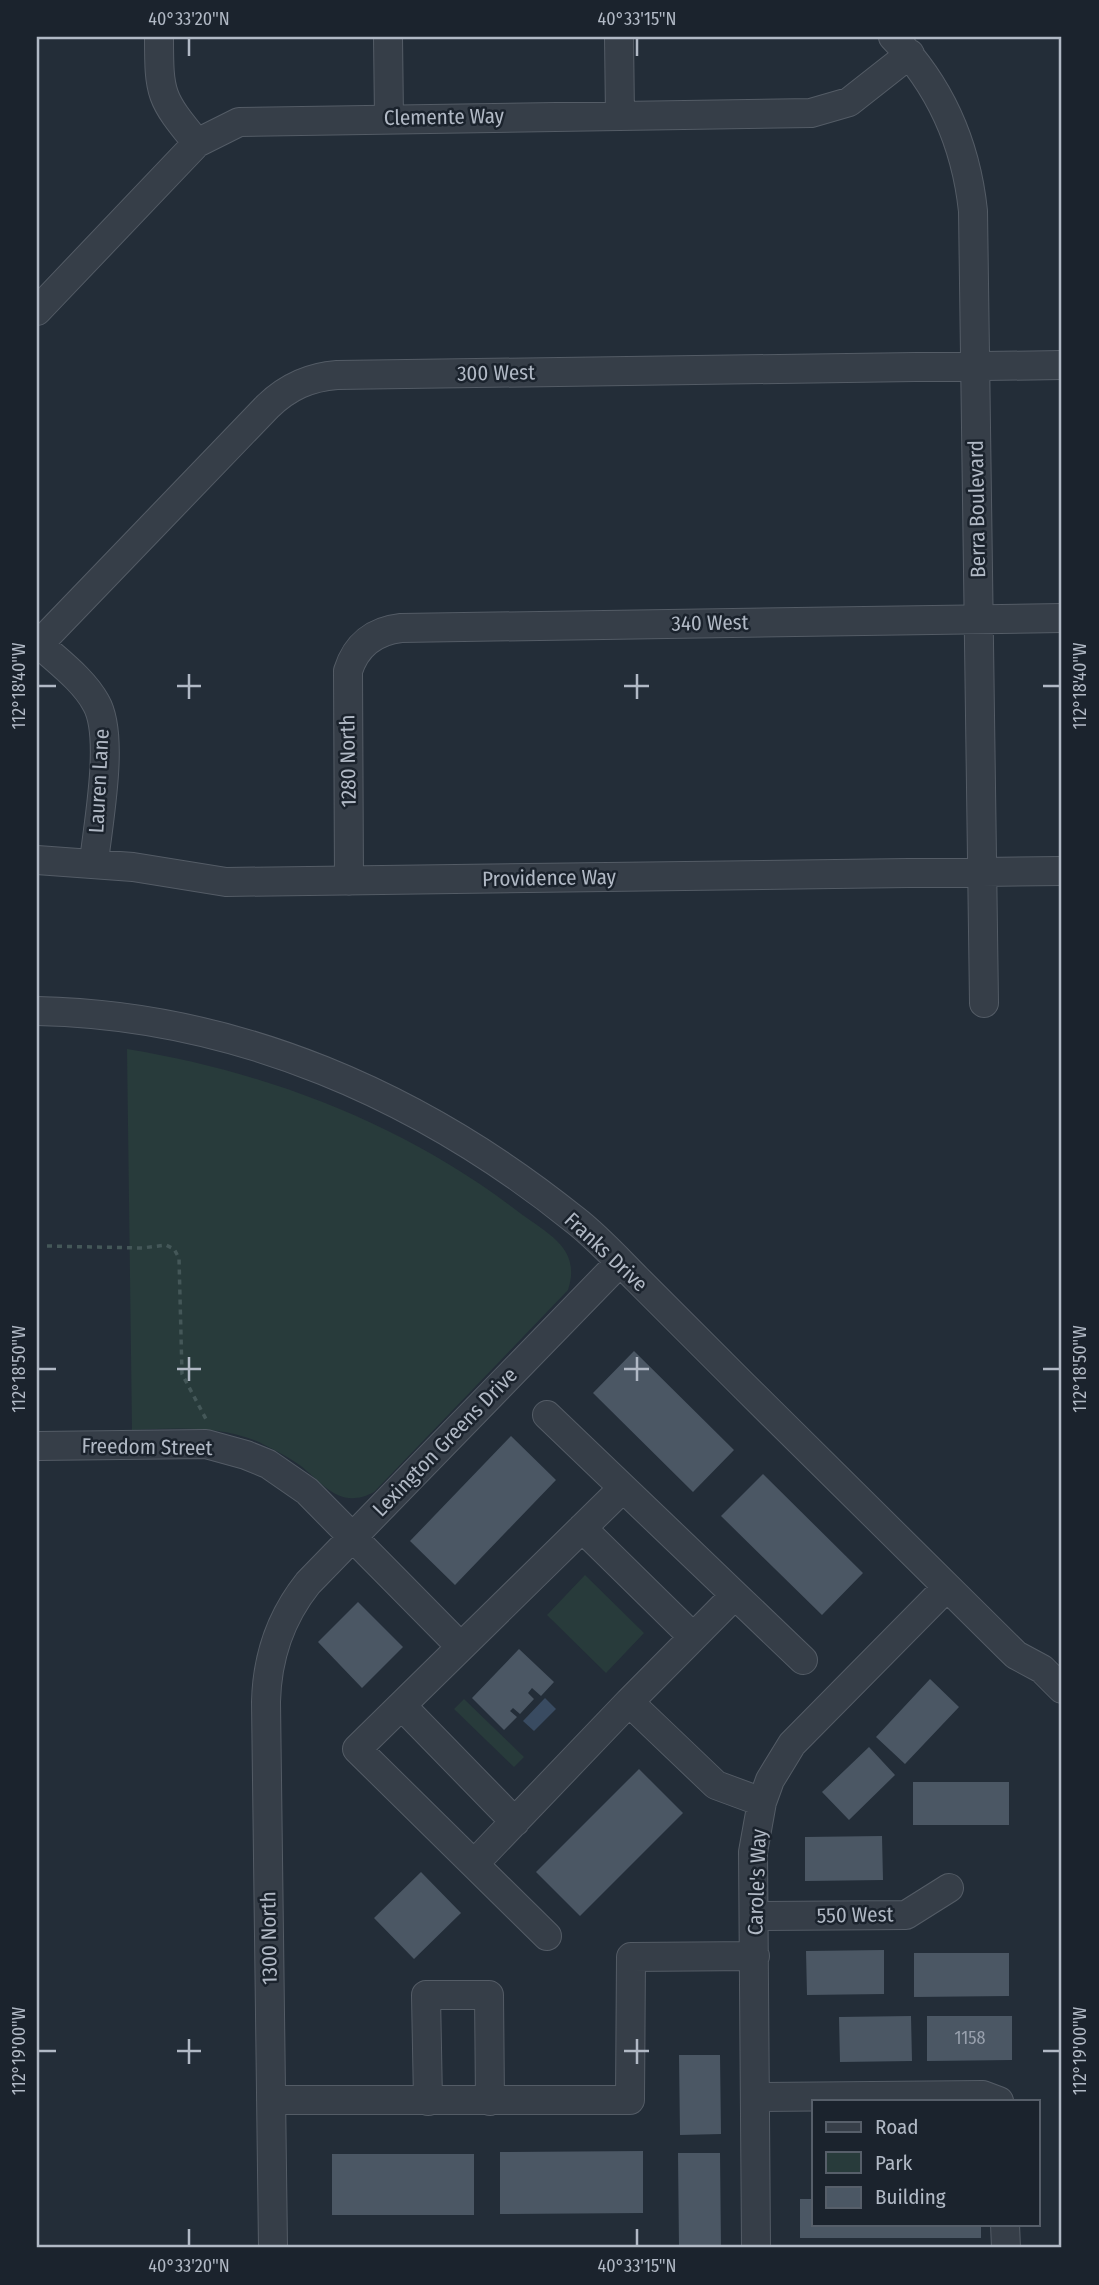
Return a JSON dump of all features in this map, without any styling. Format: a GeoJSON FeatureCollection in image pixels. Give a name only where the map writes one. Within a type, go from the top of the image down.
{"type":"FeatureCollection","features":[{"type":"Feature","properties":{"kind":"street"},"geometry":{"type":"LineString","coordinates":[[159,37],[163,95],[168,108],[197,143]]}},
{"type":"Feature","properties":{"kind":"street"},"geometry":{"type":"LineString","coordinates":[[388,37],[389,118]]}},
{"type":"Feature","properties":{"kind":"street"},"geometry":{"type":"LineString","coordinates":[[619,37],[620,116]]}},
{"type":"Feature","properties":{"kind":"street","name":"Clemente Way"},"geometry":{"type":"LineString","coordinates":[[37,312],[197,143],[227,126],[253,120],[823,112],[849,102],[902,46]]}},
{"type":"Feature","properties":{"kind":"street","name":"Berra Boulevard"},"geometry":{"type":"LineString","coordinates":[[902,46],[938,96],[952,125],[970,179],[975,239],[984,1003]]}},
{"type":"Feature","properties":{"kind":"street","name":"300 West"},"geometry":{"type":"LineString","coordinates":[[38,643],[268,406],[289,388],[313,378],[337,375],[1062,365]]}},
{"type":"Feature","properties":{"kind":"street","name":"340 West"},"geometry":{"type":"LineString","coordinates":[[362,645],[379,632],[401,628],[1062,618]]}},
{"type":"Feature","properties":{"kind":"street","name":"Lauren Lane"},"geometry":{"type":"LineString","coordinates":[[38,643],[90,694],[104,723],[105,744],[94,862]]}},
{"type":"Feature","properties":{"kind":"street","name":"1280 North"},"geometry":{"type":"LineString","coordinates":[[349,881],[348,681],[351,662],[362,645]]}},
{"type":"Feature","properties":{"kind":"street","name":"Providence Way"},"geometry":{"type":"LineString","coordinates":[[37,860],[94,862],[226,882],[1062,871]]}},
{"type":"Feature","properties":{"kind":"street","name":"Franks Drive"},"geometry":{"type":"LineString","coordinates":[[37,1011],[100,1014],[184,1027],[268,1050],[357,1084],[484,1152],[577,1221],[1016,1655],[1042,1669],[1062,1689]]}},
{"type":"Feature","properties":{"kind":"street","name":"Lexington Greens Drive"},"geometry":{"type":"LineString","coordinates":[[279,1629],[292,1602],[351,1538],[620,1262]]}},
{"type":"Feature","properties":{"kind":"street"},"geometry":{"type":"LineString","coordinates":[[547,1415],[803,1660]]}},
{"type":"Feature","properties":{"kind":"street","name":"Freedom Street"},"geometry":{"type":"LineString","coordinates":[[37,1446],[186,1443],[227,1448],[268,1464],[288,1477],[461,1647]]}},
{"type":"Feature","properties":{"kind":"street"},"geometry":{"type":"LineString","coordinates":[[547,1936],[358,1749],[623,1488]]}},
{"type":"Feature","properties":{"kind":"street"},"geometry":{"type":"LineString","coordinates":[[582,1528],[693,1637]]}},
{"type":"Feature","properties":{"kind":"street","name":"Carole's Way"},"geometry":{"type":"LineString","coordinates":[[756,2248],[753,1852],[762,1802],[770,1780],[792,1744],[947,1587]]}},
{"type":"Feature","properties":{"kind":"street"},"geometry":{"type":"LineString","coordinates":[[474,1864],[735,1595]]}},
{"type":"Feature","properties":{"kind":"street","name":"1300 North"},"geometry":{"type":"LineString","coordinates":[[273,2248],[266,1680],[279,1629]]}},
{"type":"Feature","properties":{"kind":"street"},"geometry":{"type":"LineString","coordinates":[[629,1702],[716,1785],[762,1802]]}},
{"type":"Feature","properties":{"kind":"street"},"geometry":{"type":"LineString","coordinates":[[402,1706],[515,1822]]}},
{"type":"Feature","properties":{"kind":"street","name":"550 West"},"geometry":{"type":"LineString","coordinates":[[755,1916],[906,1914],[948,1888]]}},
{"type":"Feature","properties":{"kind":"street"},"geometry":{"type":"LineString","coordinates":[[271,2100],[630,2101],[631,1957],[755,1956]]}},
{"type":"Feature","properties":{"kind":"street"},"geometry":{"type":"LineString","coordinates":[[428,2101],[426,1995],[489,1995],[491,2101]]}},
{"type":"Feature","properties":{"kind":"street"},"geometry":{"type":"LineString","coordinates":[[756,2097],[983,2095],[996,2100]]}},
{"type":"Feature","properties":{"kind":"street"},"geometry":{"type":"LineString","coordinates":[[1005,2226],[1006,2248]]}},
{"type":"Feature","properties":{"kind":"path"},"geometry":{"type":"LineString","coordinates":[[47,1247],[142,1248],[166,1245],[174,1249],[179,1258],[182,1374],[207,1421]]}},
{"type":"Feature","properties":{"kind":"green space"},"geometry":{"type":"Polygon","coordinates":[[[127,1049],[180,1059],[282,1087],[380,1127],[473,1179],[550,1235],[566,1252],[571,1275],[568,1290],[374,1492],[362,1497],[342,1497],[291,1459],[244,1437],[197,1429],[132,1430],[127,1049]]]}},
{"type":"Feature","properties":{"kind":"green space"},"geometry":{"type":"Polygon","coordinates":[[[585,1575],[644,1633],[606,1673],[547,1615],[585,1575]]]}},
{"type":"Feature","properties":{"kind":"green space"},"geometry":{"type":"Polygon","coordinates":[[[464,1699],[524,1757],[514,1767],[454,1709],[464,1699]]]}},
{"type":"Feature","properties":{"kind":"water"},"geometry":{"type":"Polygon","coordinates":[[[545,1698],[556,1709],[534,1731],[523,1721],[545,1698]]]}},
{"type":"Feature","properties":{"kind":"building"},"geometry":{"type":"Polygon","coordinates":[[[634,1351],[734,1450],[693,1492],[593,1393],[634,1351]]]}},
{"type":"Feature","properties":{"kind":"building"},"geometry":{"type":"Polygon","coordinates":[[[511,1436],[556,1480],[455,1585],[410,1541],[511,1436]]]}},
{"type":"Feature","properties":{"kind":"building"},"geometry":{"type":"Polygon","coordinates":[[[763,1474],[863,1573],[822,1615],[721,1516],[763,1474]]]}},
{"type":"Feature","properties":{"kind":"building"},"geometry":{"type":"Polygon","coordinates":[[[358,1602],[403,1647],[362,1688],[318,1642],[358,1602]]]}},
{"type":"Feature","properties":{"kind":"building"},"geometry":{"type":"Polygon","coordinates":[[[519,1649],[554,1682],[541,1696],[532,1688],[528,1693],[534,1699],[520,1714],[513,1708],[510,1711],[517,1717],[504,1730],[472,1698],[519,1649]]]}},
{"type":"Feature","properties":{"kind":"building"},"geometry":{"type":"Polygon","coordinates":[[[930,1679],[959,1707],[905,1764],[876,1737],[930,1679]]]}},
{"type":"Feature","properties":{"kind":"building"},"geometry":{"type":"Polygon","coordinates":[[[869,1747],[895,1775],[849,1820],[822,1792],[869,1747]]]}},
{"type":"Feature","properties":{"kind":"building"},"geometry":{"type":"Polygon","coordinates":[[[639,1769],[683,1813],[580,1916],[536,1872],[639,1769]]]}},
{"type":"Feature","properties":{"kind":"building"},"geometry":{"type":"Polygon","coordinates":[[[913,1782],[1009,1782],[1009,1825],[913,1825],[913,1782]]]}},
{"type":"Feature","properties":{"kind":"building"},"geometry":{"type":"Polygon","coordinates":[[[882,1836],[883,1880],[805,1881],[805,1837],[882,1836]]]}},
{"type":"Feature","properties":{"kind":"building"},"geometry":{"type":"Polygon","coordinates":[[[421,1872],[461,1913],[414,1959],[374,1918],[421,1872]]]}},
{"type":"Feature","properties":{"kind":"building"},"geometry":{"type":"Polygon","coordinates":[[[884,1950],[884,1994],[807,1995],[806,1951],[884,1950]]]}},
{"type":"Feature","properties":{"kind":"building"},"geometry":{"type":"Polygon","coordinates":[[[914,1953],[1009,1953],[1009,1996],[914,1997],[914,1953]]]}},
{"type":"Feature","properties":{"kind":"building"},"geometry":{"type":"Polygon","coordinates":[[[911,2016],[912,2061],[840,2062],[839,2017],[911,2016]]]}},
{"type":"Feature","properties":{"kind":"building"},"geometry":{"type":"Polygon","coordinates":[[[927,2016],[1012,2016],[1012,2060],[927,2061],[927,2016]]]}},
{"type":"Feature","properties":{"kind":"building"},"geometry":{"type":"Polygon","coordinates":[[[679,2055],[720,2055],[721,2134],[680,2135],[679,2055]]]}},
{"type":"Feature","properties":{"kind":"building"},"geometry":{"type":"Polygon","coordinates":[[[643,2151],[643,2213],[500,2214],[500,2152],[643,2151]]]}},
{"type":"Feature","properties":{"kind":"building"},"geometry":{"type":"Polygon","coordinates":[[[678,2153],[720,2153],[721,2248],[679,2248],[678,2153]]]}},
{"type":"Feature","properties":{"kind":"building"},"geometry":{"type":"Polygon","coordinates":[[[332,2154],[474,2154],[474,2215],[332,2215],[332,2154]]]}},
{"type":"Feature","properties":{"kind":"building"},"geometry":{"type":"Polygon","coordinates":[[[800,2199],[812,2199],[812,2226],[981,2226],[981,2238],[800,2238],[800,2199]]]}}]}
